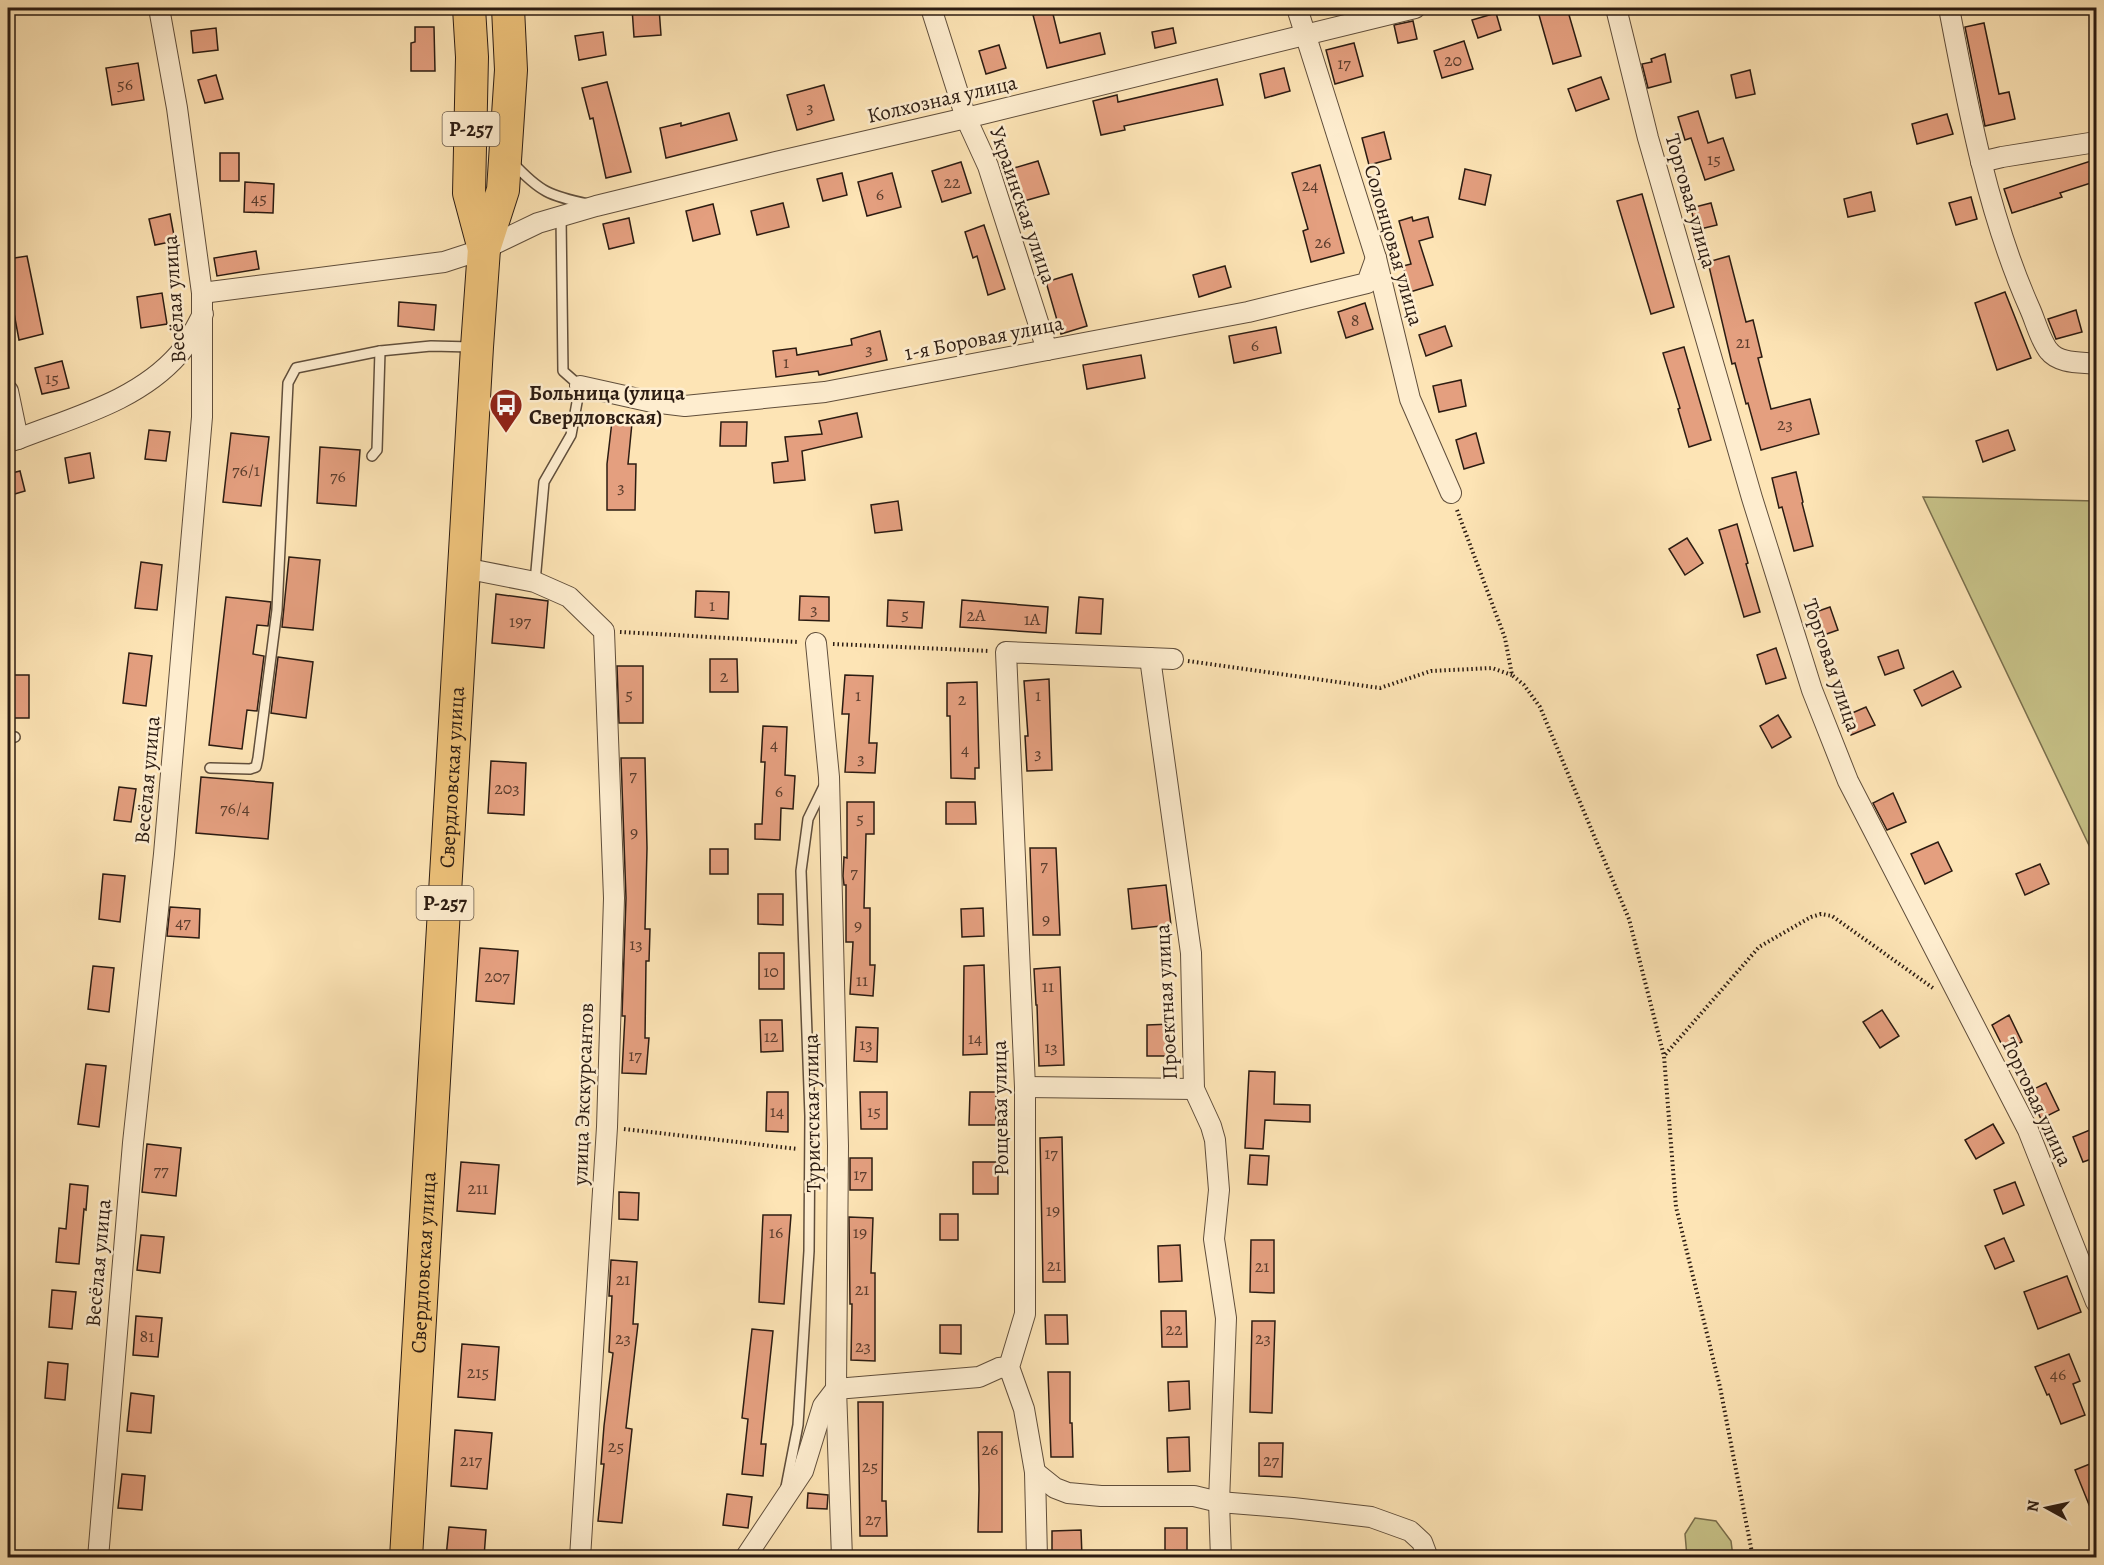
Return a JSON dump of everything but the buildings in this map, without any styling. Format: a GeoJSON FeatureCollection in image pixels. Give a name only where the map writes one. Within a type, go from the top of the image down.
{"type":"FeatureCollection","features":[{"type":"Feature","properties":{"kind":"highway","name":"Свердловская улица"},"geometry":{"type":"LineString","coordinates":[[469,8],[472,57],[469,193],[484,249]]}},
{"type":"Feature","properties":{"kind":"highway","name":"Свердловская улица"},"geometry":{"type":"LineString","coordinates":[[406,1557],[477,347],[484,249],[503,190],[511,70],[508,8]]}},
{"type":"Feature","properties":{"kind":"street","name":"Весёлая улица"},"geometry":{"type":"LineString","coordinates":[[98,1557],[133,1143],[164,854],[200,440],[202,293],[177,108],[159,8]]}},
{"type":"Feature","properties":{"kind":"street","name":"Украинская улица"},"geometry":{"type":"LineString","coordinates":[[931,8],[966,118],[988,166],[1047,350]]}},
{"type":"Feature","properties":{"kind":"street","name":"Солонцовая улица"},"geometry":{"type":"LineString","coordinates":[[1297,8],[1376,258],[1410,399],[1451,493]]}},
{"type":"Feature","properties":{"kind":"street","name":"Колхозная улица"},"geometry":{"type":"LineString","coordinates":[[202,293],[444,262],[484,249],[538,223],[596,206],[1415,8]]}},
{"type":"Feature","properties":{"kind":"street","name":"Торговая улица"},"geometry":{"type":"LineString","coordinates":[[1616,8],[1658,172],[1752,498],[1812,690],[1848,781],[2028,1131],[2097,1302]]}},
{"type":"Feature","properties":{"kind":"street"},"geometry":{"type":"LineString","coordinates":[[1949,8],[1966,99],[1981,162],[2017,279],[2049,351],[2062,360],[2097,364]]}},
{"type":"Feature","properties":{"kind":"street"},"geometry":{"type":"LineString","coordinates":[[1981,162],[2097,142]]}},
{"type":"Feature","properties":{"kind":"street","name":"1-я Боровая улица"},"geometry":{"type":"LineString","coordinates":[[580,386],[652,402],[685,406],[825,392],[1248,312],[1367,283],[1376,258]]}},
{"type":"Feature","properties":{"kind":"street"},"geometry":{"type":"LineString","coordinates":[[8,391],[13,441],[121,399],[148,382],[180,353],[203,314]]}},
{"type":"Feature","properties":{"kind":"street"},"geometry":{"type":"LineString","coordinates":[[464,567],[535,582]]}},
{"type":"Feature","properties":{"kind":"street","name":"улица Экскурсантов"},"geometry":{"type":"LineString","coordinates":[[535,582],[569,597],[604,631],[614,898],[607,1127],[580,1557]]}},
{"type":"Feature","properties":{"kind":"street","name":"Туристская улица"},"geometry":{"type":"LineString","coordinates":[[816,643],[829,777],[838,1146],[836,1389],[842,1557]]}},
{"type":"Feature","properties":{"kind":"street","name":"Рощевая улица"},"geometry":{"type":"LineString","coordinates":[[1009,1367],[1025,1314],[1026,1087],[1006,652],[1150,658]]}},
{"type":"Feature","properties":{"kind":"street"},"geometry":{"type":"LineString","coordinates":[[1150,658],[1173,659]]}},
{"type":"Feature","properties":{"kind":"street","name":"Проектная улица"},"geometry":{"type":"LineString","coordinates":[[1150,658],[1191,953],[1194,1089],[1215,1140],[1219,1190],[1214,1239],[1226,1318],[1219,1502],[1221,1557]]}},
{"type":"Feature","properties":{"kind":"street"},"geometry":{"type":"LineString","coordinates":[[1026,1087],[1194,1089]]}},
{"type":"Feature","properties":{"kind":"street"},"geometry":{"type":"LineString","coordinates":[[745,1557],[803,1471],[823,1406],[836,1389],[979,1377],[999,1368],[1009,1367],[1024,1408],[1035,1472],[1037,1557]]}},
{"type":"Feature","properties":{"kind":"street"},"geometry":{"type":"LineString","coordinates":[[1035,1472],[1055,1488],[1068,1493],[1101,1496],[1194,1496],[1219,1502],[1371,1517],[1410,1531],[1422,1542],[1428,1557]]}},
{"type":"Feature","properties":{"kind":"lane"},"geometry":{"type":"LineString","coordinates":[[505,155],[525,176],[546,193],[596,206]]}},
{"type":"Feature","properties":{"kind":"lane"},"geometry":{"type":"LineString","coordinates":[[535,582],[544,482],[571,435],[580,386],[563,370],[561,216]]}},
{"type":"Feature","properties":{"kind":"lane"},"geometry":{"type":"LineString","coordinates":[[210,768],[250,770],[256,767],[258,758],[277,610],[288,383],[296,368],[380,351],[431,346],[477,347]]}},
{"type":"Feature","properties":{"kind":"lane"},"geometry":{"type":"LineString","coordinates":[[372,456],[377,450],[380,351]]}},
{"type":"Feature","properties":{"kind":"lane"},"geometry":{"type":"LineString","coordinates":[[783,1501],[798,1425],[809,1251],[809,1148],[801,871],[808,819],[829,777]]}},
{"type":"Feature","properties":{"kind":"path"},"geometry":{"type":"LineString","coordinates":[[1451,493],[1505,639],[1512,675]]}},
{"type":"Feature","properties":{"kind":"path"},"geometry":{"type":"LineString","coordinates":[[1173,659],[1380,688],[1431,671],[1492,668],[1512,675],[1524,685],[1540,707],[1629,919],[1664,1056],[1676,1207],[1720,1387],[1753,1557]]}},
{"type":"Feature","properties":{"kind":"path"},"geometry":{"type":"LineString","coordinates":[[1664,1056],[1759,947],[1811,917],[1821,914],[1832,916],[1938,992]]}},
{"type":"Feature","properties":{"kind":"path"},"geometry":{"type":"LineString","coordinates":[[607,1127],[799,1149],[809,1148]]}},
{"type":"Feature","properties":{"kind":"shaded area"},"geometry":{"type":"Polygon","coordinates":[[[1923,497],[2096,501],[2096,860],[1923,497]]]}},
{"type":"Feature","properties":{"kind":"shaded area"},"geometry":{"type":"Polygon","coordinates":[[[1695,1518],[1716,1521],[1731,1541],[1733,1557],[1687,1557],[1685,1534],[1695,1518]]]}},
{"type":"Feature","properties":{"kind":"place","name":"Больница (улица Свердловская)"},"geometry":{"type":"Point","coordinates":[506,434]}}]}
